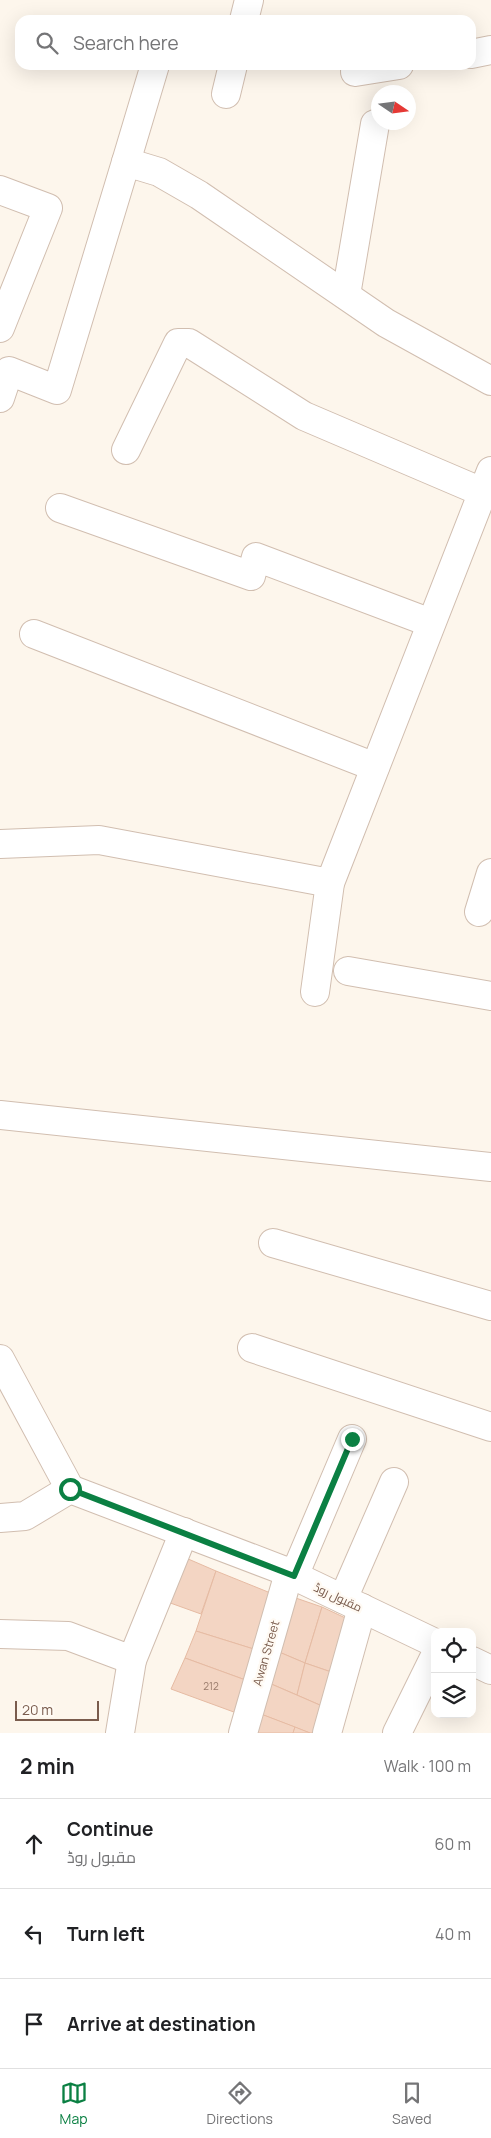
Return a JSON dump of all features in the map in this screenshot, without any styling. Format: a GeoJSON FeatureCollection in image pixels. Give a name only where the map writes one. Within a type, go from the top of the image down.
{"type":"FeatureCollection","features":[{"type":"Feature","properties":{"kind":"street"},"geometry":{"type":"LineString","coordinates":[[245,15],[249,0]]}},
{"type":"Feature","properties":{"kind":"street"},"geometry":{"type":"LineString","coordinates":[[476,53],[491,50]]}},
{"type":"Feature","properties":{"kind":"street"},"geometry":{"type":"LineString","coordinates":[[0,398],[4,370],[57,390],[154,70]]}},
{"type":"Feature","properties":{"kind":"street"},"geometry":{"type":"LineString","coordinates":[[226,94],[232,70]]}},
{"type":"Feature","properties":{"kind":"street"},"geometry":{"type":"LineString","coordinates":[[356,72],[368,70]]}},
{"type":"Feature","properties":{"kind":"street"},"geometry":{"type":"LineString","coordinates":[[346,295],[374,130]]}},
{"type":"Feature","properties":{"kind":"street"},"geometry":{"type":"LineString","coordinates":[[126,162],[158,172],[199,195],[386,323],[491,381]]}},
{"type":"Feature","properties":{"kind":"street"},"geometry":{"type":"LineString","coordinates":[[0,190],[48,208],[0,328]]}},
{"type":"Feature","properties":{"kind":"street"},"geometry":{"type":"LineString","coordinates":[[126,450],[178,343],[189,343],[304,416],[487,481],[330,883],[316,992]]}},
{"type":"Feature","properties":{"kind":"street"},"geometry":{"type":"LineString","coordinates":[[60,508],[251,576],[256,557],[431,623]]}},
{"type":"Feature","properties":{"kind":"street"},"geometry":{"type":"LineString","coordinates":[[34,634],[375,767]]}},
{"type":"Feature","properties":{"kind":"street"},"geometry":{"type":"LineString","coordinates":[[0,844],[99,840],[330,883]]}},
{"type":"Feature","properties":{"kind":"street"},"geometry":{"type":"LineString","coordinates":[[479,912],[491,873]]}},
{"type":"Feature","properties":{"kind":"street"},"geometry":{"type":"LineString","coordinates":[[348,971],[491,996]]}},
{"type":"Feature","properties":{"kind":"street"},"geometry":{"type":"LineString","coordinates":[[0,1115],[491,1167]]}},
{"type":"Feature","properties":{"kind":"street"},"geometry":{"type":"LineString","coordinates":[[273,1243],[491,1306]]}},
{"type":"Feature","properties":{"kind":"street"},"geometry":{"type":"LineString","coordinates":[[252,1348],[491,1427]]}},
{"type":"Feature","properties":{"kind":"street"},"geometry":{"type":"LineString","coordinates":[[0,1359],[70,1489],[25,1516],[0,1518]]}},
{"type":"Feature","properties":{"kind":"street","name":"Awan Street"},"geometry":{"type":"LineString","coordinates":[[243,1733],[292,1574],[352,1439]]}},
{"type":"Feature","properties":{"kind":"street"},"geometry":{"type":"LineString","coordinates":[[328,1733],[352,1604],[394,1482]]}},
{"type":"Feature","properties":{"kind":"street","name":"مقبول روڈ"},"geometry":{"type":"LineString","coordinates":[[70,1489],[292,1574],[431,1641]]}},
{"type":"Feature","properties":{"kind":"street"},"geometry":{"type":"LineString","coordinates":[[120,1733],[132,1660],[184,1532]]}},
{"type":"Feature","properties":{"kind":"street"},"geometry":{"type":"LineString","coordinates":[[0,1634],[68,1636],[132,1660]]}},
{"type":"Feature","properties":{"kind":"street"},"geometry":{"type":"LineString","coordinates":[[476,1663],[491,1670]]}},
{"type":"Feature","properties":{"kind":"street"},"geometry":{"type":"LineString","coordinates":[[397,1733],[431,1664]]}},
{"type":"Feature","properties":{"kind":"building"},"geometry":{"type":"Polygon","coordinates":[[[179,1555],[216,1571],[201,1614],[162,1600],[179,1555]]]}},
{"type":"Feature","properties":{"kind":"building"},"geometry":{"type":"Polygon","coordinates":[[[216,1571],[273,1594],[260,1651],[196,1631],[216,1571]]]}},
{"type":"Feature","properties":{"kind":"building"},"geometry":{"type":"Polygon","coordinates":[[[287,1595],[322,1607],[305,1663],[272,1649],[287,1595]]]}},
{"type":"Feature","properties":{"kind":"building"},"geometry":{"type":"Polygon","coordinates":[[[322,1607],[354,1622],[340,1675],[305,1663],[322,1607]]]}},
{"type":"Feature","properties":{"kind":"building"},"geometry":{"type":"Polygon","coordinates":[[[196,1631],[260,1651],[251,1682],[185,1658],[196,1631]]]}},
{"type":"Feature","properties":{"kind":"building"},"geometry":{"type":"Polygon","coordinates":[[[272,1649],[305,1663],[297,1695],[262,1680],[272,1649]]]}},
{"type":"Feature","properties":{"kind":"building"},"geometry":{"type":"Polygon","coordinates":[[[185,1658],[251,1682],[242,1715],[171,1689],[185,1658]]]}},
{"type":"Feature","properties":{"kind":"building"},"geometry":{"type":"Polygon","coordinates":[[[305,1663],[340,1675],[329,1709],[297,1695],[305,1663]]]}},
{"type":"Feature","properties":{"kind":"building"},"geometry":{"type":"Polygon","coordinates":[[[262,1680],[329,1709],[323,1733],[310,1733],[253,1711],[262,1680]]]}},
{"type":"Feature","properties":{"kind":"building"},"geometry":{"type":"Polygon","coordinates":[[[253,1711],[295,1727],[293,1733],[246,1733],[253,1711]]]}},
{"type":"Feature","properties":{"kind":"building"},"geometry":{"type":"Polygon","coordinates":[[[295,1727],[310,1733],[293,1733],[295,1727]]]}},
{"type":"Feature","properties":{"kind":"route"},"geometry":{"type":"LineString","coordinates":[[70,1489],[294,1576],[352,1439]]}}]}
